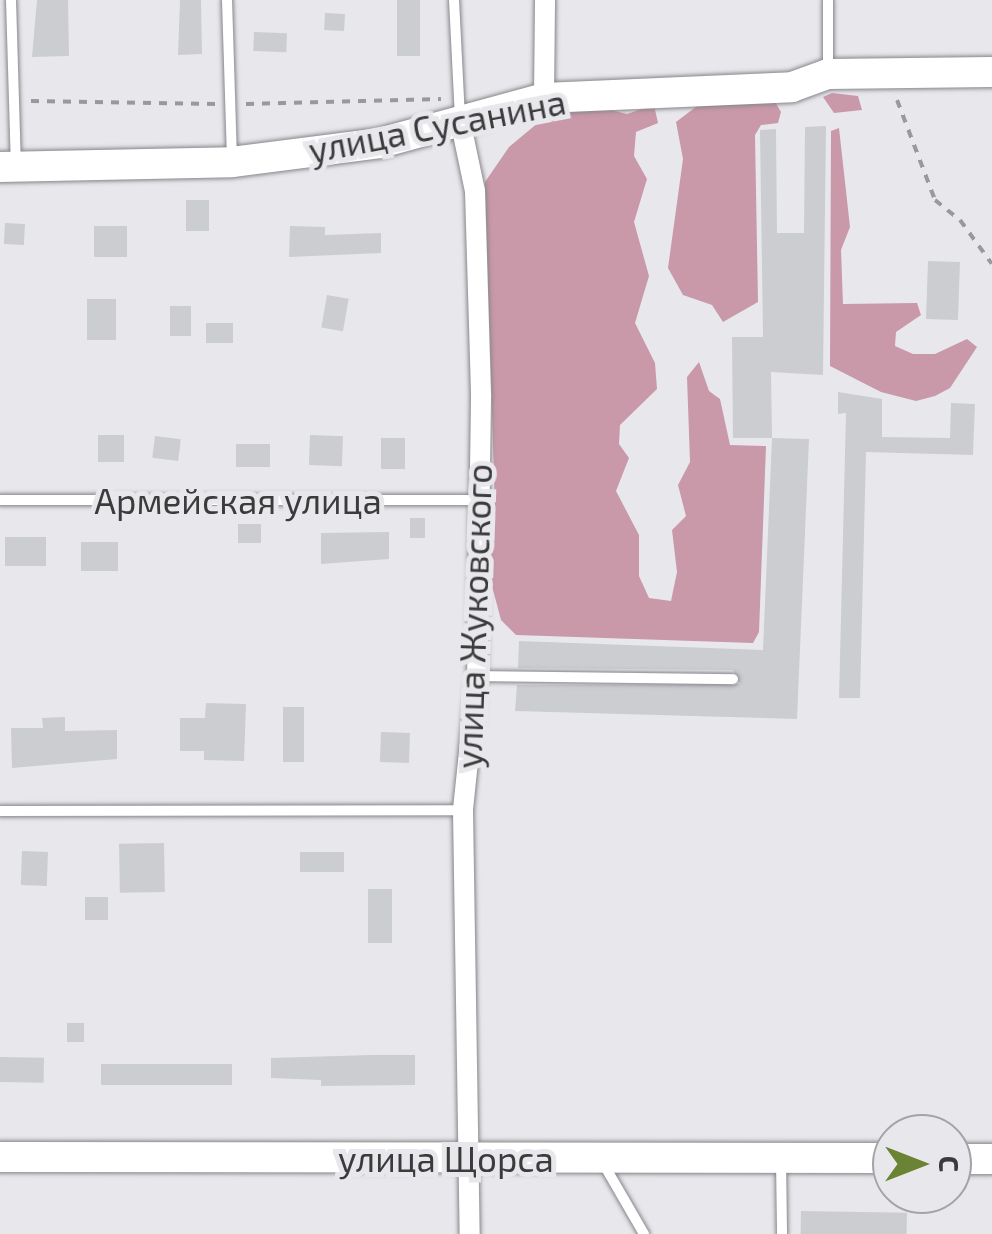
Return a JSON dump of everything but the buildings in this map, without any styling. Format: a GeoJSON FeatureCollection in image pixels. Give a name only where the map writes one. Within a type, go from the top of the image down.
{"type":"FeatureCollection","features":[{"type":"Feature","properties":{"kind":"street"},"geometry":{"type":"LineString","coordinates":[[544,98],[546,0]]}},
{"type":"Feature","properties":{"kind":"street","name":"улица Сусанина"},"geometry":{"type":"LineString","coordinates":[[8,168],[232,162],[380,144],[544,98],[792,86],[828,74],[992,72]]}},
{"type":"Feature","properties":{"kind":"street","name":"улица Жуковского"},"geometry":{"type":"LineString","coordinates":[[460,120],[475,192],[481,398],[476,500],[477,676],[464,810],[470,1234]]}},
{"type":"Feature","properties":{"kind":"street","name":"улица Щорса"},"geometry":{"type":"LineString","coordinates":[[0,1158],[872,1158]]}},
{"type":"Feature","properties":{"kind":"lane"},"geometry":{"type":"LineString","coordinates":[[8,168],[14,101],[11,0]]}},
{"type":"Feature","properties":{"kind":"lane"},"geometry":{"type":"LineString","coordinates":[[227,0],[232,162]]}},
{"type":"Feature","properties":{"kind":"lane","name":"улица Жуковского"},"geometry":{"type":"LineString","coordinates":[[454,0],[460,120]]}},
{"type":"Feature","properties":{"kind":"lane"},"geometry":{"type":"LineString","coordinates":[[828,0],[828,74]]}},
{"type":"Feature","properties":{"kind":"lane","name":"Армейская улица"},"geometry":{"type":"LineString","coordinates":[[0,500],[476,500]]}},
{"type":"Feature","properties":{"kind":"lane"},"geometry":{"type":"LineString","coordinates":[[477,676],[733,679]]}},
{"type":"Feature","properties":{"kind":"lane"},"geometry":{"type":"LineString","coordinates":[[0,811],[464,810]]}},
{"type":"Feature","properties":{"kind":"lane"},"geometry":{"type":"LineString","coordinates":[[600,1158],[644,1234]]}},
{"type":"Feature","properties":{"kind":"lane"},"geometry":{"type":"LineString","coordinates":[[781,1158],[782,1234]]}},
{"type":"Feature","properties":{"kind":"path"},"geometry":{"type":"LineString","coordinates":[[886,74],[935,200],[960,220],[992,264]]}},
{"type":"Feature","properties":{"kind":"path"},"geometry":{"type":"LineString","coordinates":[[14,101],[230,104]]}},
{"type":"Feature","properties":{"kind":"shaded area"},"geometry":{"type":"Polygon","coordinates":[[[832,93],[858,96],[862,110],[834,113],[823,97],[832,93]]]}},
{"type":"Feature","properties":{"kind":"shaded area"},"geometry":{"type":"Polygon","coordinates":[[[705,100],[774,100],[781,112],[778,123],[761,125],[755,135],[758,302],[723,322],[712,305],[683,295],[668,268],[683,159],[676,122],[705,100]]]}},
{"type":"Feature","properties":{"kind":"shaded area"},"geometry":{"type":"Polygon","coordinates":[[[654,105],[658,123],[636,132],[634,156],[647,179],[634,222],[649,276],[635,323],[655,363],[657,389],[620,425],[619,444],[629,458],[616,491],[639,535],[639,576],[649,598],[671,601],[677,572],[672,530],[686,516],[678,485],[690,462],[687,377],[699,362],[709,391],[720,399],[730,445],[766,446],[759,632],[753,643],[516,635],[501,620],[489,575],[495,510],[485,182],[509,147],[545,117],[599,107],[627,114],[654,105]]]}},
{"type":"Feature","properties":{"kind":"shaded area"},"geometry":{"type":"Polygon","coordinates":[[[839,128],[850,227],[841,250],[843,304],[917,303],[921,315],[896,332],[895,346],[913,354],[935,354],[967,339],[977,347],[950,388],[935,396],[916,401],[881,392],[830,366],[831,131],[839,128]]]}}]}
